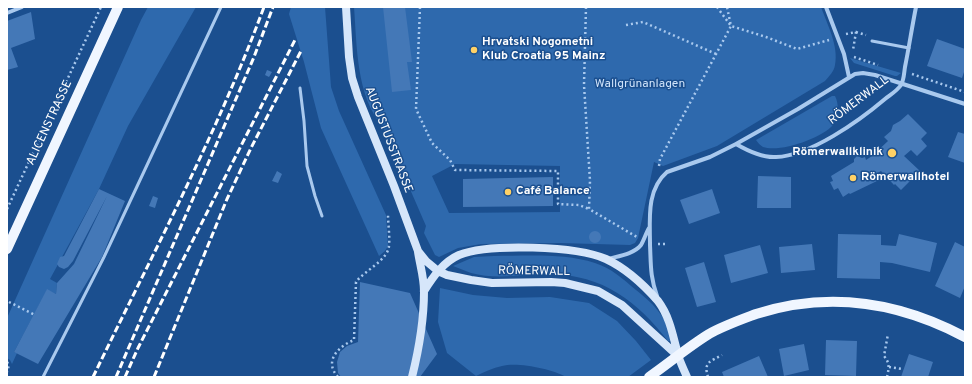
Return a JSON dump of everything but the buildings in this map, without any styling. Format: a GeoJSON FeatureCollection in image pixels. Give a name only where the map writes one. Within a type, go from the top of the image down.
{"type":"FeatureCollection","features":[{"type":"Feature","properties":{"kind":"main road","name":"ALICENSTRASSE"},"geometry":{"type":"LineString","coordinates":[[7,249],[118,7]]}},
{"type":"Feature","properties":{"kind":"main road","name":"AUGUSTUSSTRASSE"},"geometry":{"type":"LineString","coordinates":[[346,7],[349,57],[352,78],[358,97],[394,186],[418,251],[426,261],[438,271]]}},
{"type":"Feature","properties":{"kind":"main road","name":"RÖMERWALL"},"geometry":{"type":"LineString","coordinates":[[424,291],[444,264],[459,255],[492,248],[514,247],[566,250],[591,254],[606,259],[618,266],[629,274],[659,302],[672,329],[678,356],[688,377]]}},
{"type":"Feature","properties":{"kind":"main road"},"geometry":{"type":"LineString","coordinates":[[412,377],[419,347],[423,313],[424,291],[418,251]]}},
{"type":"Feature","properties":{"kind":"main road","name":"RÖMERWALL"},"geometry":{"type":"LineString","coordinates":[[438,271],[447,275],[492,283],[565,283],[598,291],[622,305],[678,356]]}},
{"type":"Feature","properties":{"kind":"main road"},"geometry":{"type":"LineString","coordinates":[[650,377],[709,334],[744,318],[782,307],[820,302],[859,302],[895,309],[937,324],[965,337]]}},
{"type":"Feature","properties":{"kind":"street"},"geometry":{"type":"LineString","coordinates":[[7,13],[22,7]]}},
{"type":"Feature","properties":{"kind":"street","name":"RÖMERWALL"},"geometry":{"type":"LineString","coordinates":[[659,302],[651,274],[649,227],[654,192],[662,177],[667,172],[710,157],[736,144],[798,109],[849,77],[844,54],[826,7]]}},
{"type":"Feature","properties":{"kind":"street","name":"RÖMERWALL"},"geometry":{"type":"LineString","coordinates":[[736,144],[756,154],[776,158],[802,152],[856,122],[894,92],[902,83],[916,7]]}},
{"type":"Feature","properties":{"kind":"street"},"geometry":{"type":"LineString","coordinates":[[849,77],[855,74],[863,73],[875,75],[965,104]]}},
{"type":"Feature","properties":{"kind":"street","name":"RÖMERWALL"},"geometry":{"type":"LineString","coordinates":[[606,259],[637,249],[641,245],[649,227]]}},
{"type":"Feature","properties":{"kind":"lane"},"geometry":{"type":"LineString","coordinates":[[43,377],[104,257],[221,7]]}},
{"type":"Feature","properties":{"kind":"lane"},"geometry":{"type":"LineString","coordinates":[[872,41],[909,48]]}},
{"type":"Feature","properties":{"kind":"lane"},"geometry":{"type":"LineString","coordinates":[[300,88],[307,166],[322,216]]}},
{"type":"Feature","properties":{"kind":"lane"},"geometry":{"type":"LineString","coordinates":[[423,280],[438,271]]}},
{"type":"Feature","properties":{"kind":"path"},"geometry":{"type":"LineString","coordinates":[[7,209],[101,7]]}},
{"type":"Feature","properties":{"kind":"path"},"geometry":{"type":"LineString","coordinates":[[420,7],[416,109],[432,143],[450,160],[455,170],[558,171],[558,204],[578,205],[589,209],[638,238]]}},
{"type":"Feature","properties":{"kind":"path"},"geometry":{"type":"LineString","coordinates":[[586,7],[584,85],[590,182],[589,209]]}},
{"type":"Feature","properties":{"kind":"path"},"geometry":{"type":"LineString","coordinates":[[717,7],[731,26],[797,49],[832,39]]}},
{"type":"Feature","properties":{"kind":"path"},"geometry":{"type":"LineString","coordinates":[[659,169],[660,159],[731,26],[727,7]]}},
{"type":"Feature","properties":{"kind":"path"},"geometry":{"type":"LineString","coordinates":[[626,25],[643,22],[716,54]]}},
{"type":"Feature","properties":{"kind":"path"},"geometry":{"type":"LineString","coordinates":[[844,27],[846,34],[856,32],[851,57],[883,66]]}},
{"type":"Feature","properties":{"kind":"path"},"geometry":{"type":"LineString","coordinates":[[913,74],[965,92]]}},
{"type":"Feature","properties":{"kind":"path"},"geometry":{"type":"LineString","coordinates":[[338,377],[334,373],[332,367],[333,359],[337,350],[354,340],[356,282],[380,260],[388,251],[390,245],[388,214]]}},
{"type":"Feature","properties":{"kind":"path"},"geometry":{"type":"LineString","coordinates":[[9,302],[35,315]]}},
{"type":"Feature","properties":{"kind":"path"},"geometry":{"type":"LineString","coordinates":[[888,334],[884,356],[890,367],[888,377]]}},
{"type":"Feature","properties":{"kind":"path"},"geometry":{"type":"LineString","coordinates":[[708,377],[706,366],[708,363],[722,355]]}},
{"type":"Feature","properties":{"kind":"path"},"geometry":{"type":"LineString","coordinates":[[7,362],[9,365],[7,372]]}},
{"type":"Feature","properties":{"kind":"path"},"geometry":{"type":"LineString","coordinates":[[890,367],[902,369]]}},
{"type":"Feature","properties":{"kind":"green space"},"geometry":{"type":"Polygon","coordinates":[[[148,7],[196,7],[128,126],[99,189],[50,279],[57,283],[56,294],[47,290],[14,352],[17,353],[12,364],[7,358],[7,318],[148,7]]]}},
{"type":"Feature","properties":{"kind":"green space"},"geometry":{"type":"Polygon","coordinates":[[[291,7],[325,7],[331,87],[339,111],[386,215],[388,246],[379,256],[321,128],[304,62],[289,14],[291,7]]]}},
{"type":"Feature","properties":{"kind":"green space","name":"Wallgrünanlagen"},"geometry":{"type":"Polygon","coordinates":[[[354,7],[821,7],[832,35],[836,58],[834,70],[825,81],[717,146],[663,166],[654,162],[638,238],[635,243],[630,245],[560,243],[481,244],[458,248],[439,257],[435,255],[424,233],[426,226],[383,127],[374,115],[368,101],[363,86],[357,54],[354,7]],[[455,164],[432,176],[449,213],[560,212],[560,166],[455,164]]]}},
{"type":"Feature","properties":{"kind":"green space"},"geometry":{"type":"Polygon","coordinates":[[[850,58],[901,73],[895,76],[854,63],[850,58]]]}},
{"type":"Feature","properties":{"kind":"green space"},"geometry":{"type":"Polygon","coordinates":[[[832,96],[835,96],[838,110],[835,122],[828,130],[820,135],[800,143],[780,148],[763,147],[756,140],[832,96]]]}},
{"type":"Feature","properties":{"kind":"green space"},"geometry":{"type":"Polygon","coordinates":[[[558,256],[583,260],[601,265],[622,278],[655,307],[667,324],[674,341],[668,341],[631,302],[602,285],[586,279],[550,274],[490,276],[471,273],[453,266],[474,257],[558,256]]]}},
{"type":"Feature","properties":{"kind":"green space"},"geometry":{"type":"Polygon","coordinates":[[[440,288],[473,295],[507,298],[550,297],[589,303],[617,321],[651,360],[628,377],[566,377],[544,369],[517,365],[499,367],[476,376],[447,353],[438,322],[440,288]]]}},
{"type":"Feature","properties":{"kind":"railway"},"geometry":{"type":"LineString","coordinates":[[93,377],[205,148],[246,54],[264,7]]}},
{"type":"Feature","properties":{"kind":"railway"},"geometry":{"type":"LineString","coordinates":[[116,377],[254,57],[273,7]]}},
{"type":"Feature","properties":{"kind":"railway"},"geometry":{"type":"LineString","coordinates":[[125,377],[138,348],[296,38]]}},
{"type":"Feature","properties":{"kind":"railway"},"geometry":{"type":"LineString","coordinates":[[154,377],[227,199],[251,148],[301,51]]}},
{"type":"Feature","properties":{"kind":"place","name":"Hrvatski Nogometni Klub Croatia 95 Mainz"},"geometry":{"type":"Point","coordinates":[474,50]}},
{"type":"Feature","properties":{"kind":"place","name":"Römerwallklinik"},"geometry":{"type":"Point","coordinates":[892,153]}},
{"type":"Feature","properties":{"kind":"place","name":"Römerwallhotel"},"geometry":{"type":"Point","coordinates":[853,178]}},
{"type":"Feature","properties":{"kind":"place","name":"Café Balance"},"geometry":{"type":"Point","coordinates":[508,192]}}]}
